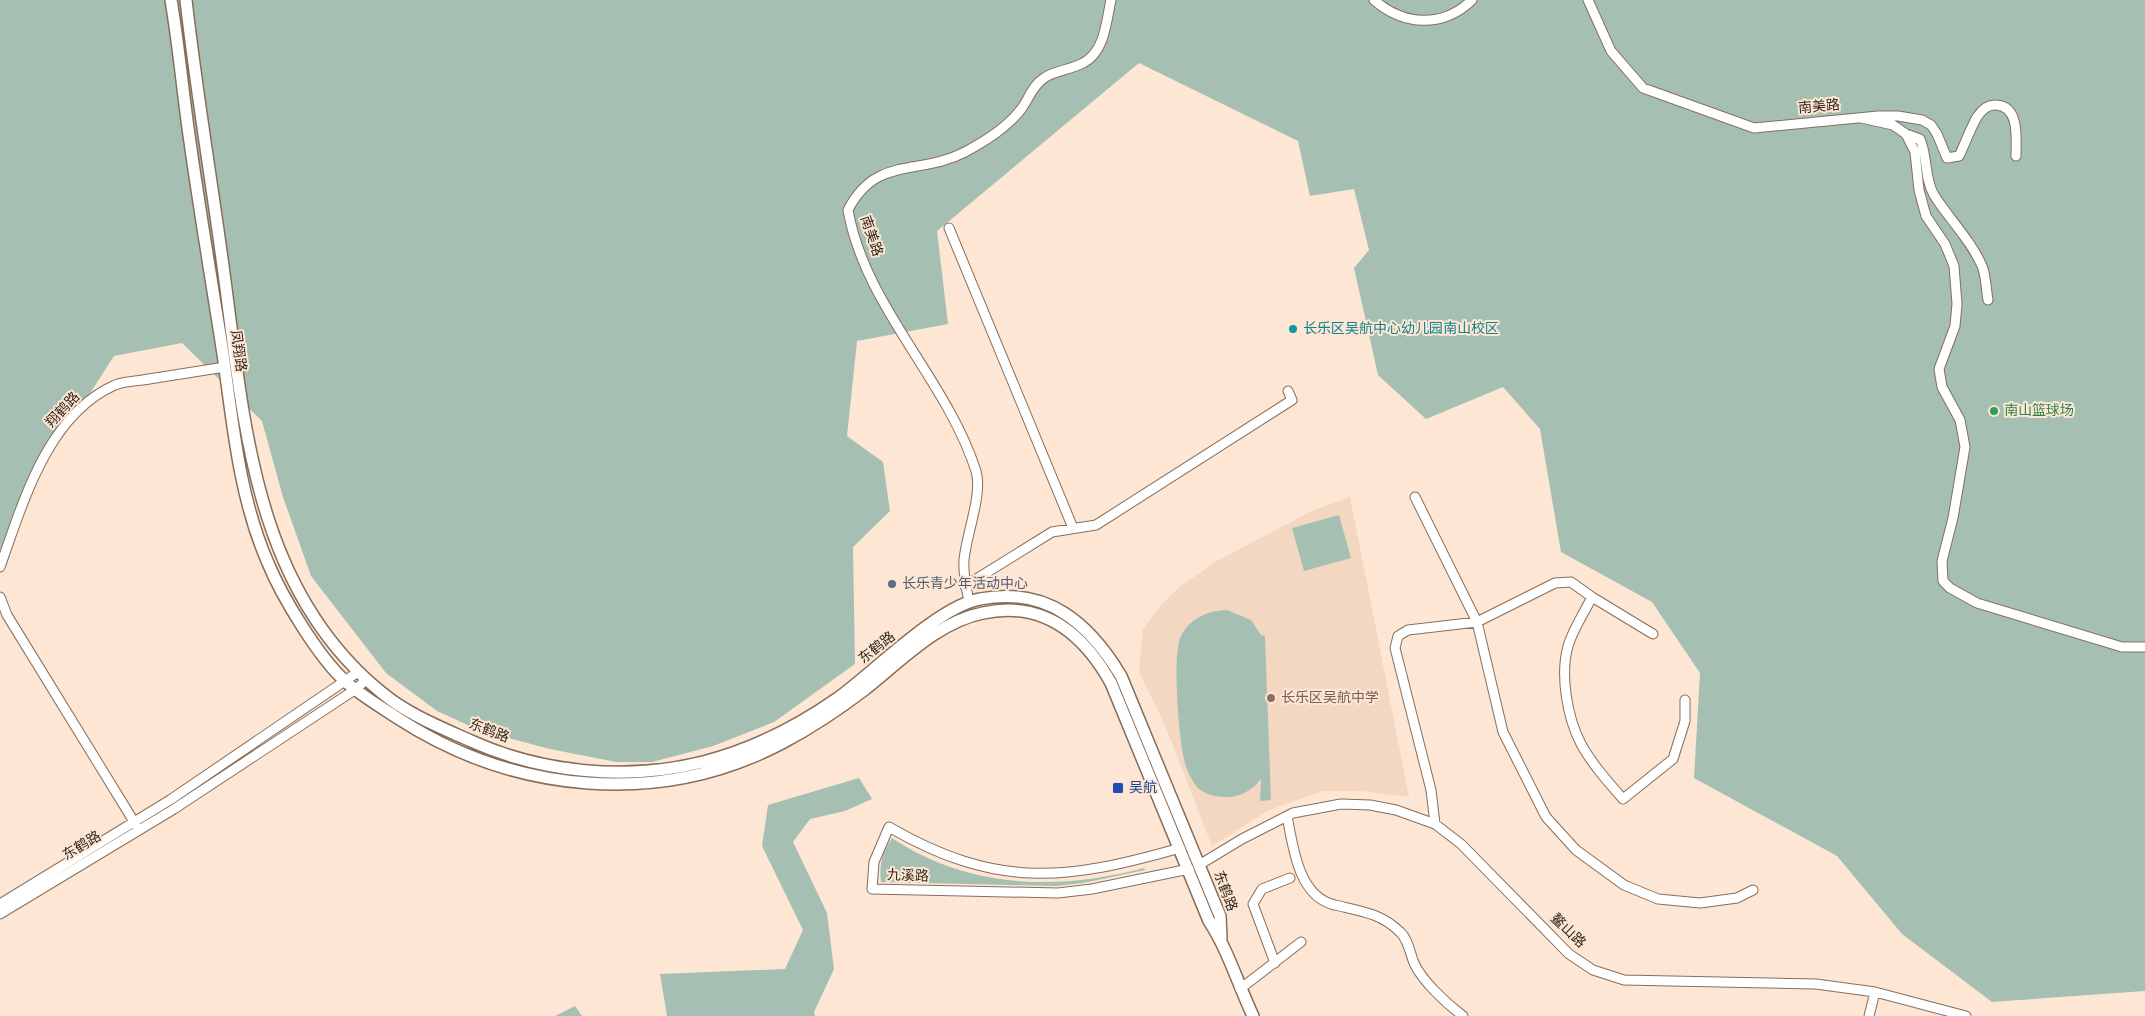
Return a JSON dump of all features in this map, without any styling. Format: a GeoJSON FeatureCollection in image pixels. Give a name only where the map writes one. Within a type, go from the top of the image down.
{"type":"FeatureCollection","features":[{"type":"Feature","properties":{"kind":"main road","name":"凤翔路"},"geometry":{"type":"LineString","coordinates":[[171,0],[190,144],[248,507],[268,563],[291,608],[346,682]]}},
{"type":"Feature","properties":{"kind":"main road","name":"凤翔路"},"geometry":{"type":"LineString","coordinates":[[186,0],[196,91],[251,463],[272,533],[302,598],[318,623],[362,676]]}},
{"type":"Feature","properties":{"kind":"main road","name":"东鹤路"},"geometry":{"type":"LineString","coordinates":[[362,676],[383,694],[420,718],[487,748],[522,759],[595,772],[661,770],[720,757],[793,725],[836,699],[945,614],[969,601],[1001,596],[1032,599],[1067,614],[1085,627],[1105,649],[1121,676],[1194,867],[1209,921],[1221,940],[1252,1016]]}},
{"type":"Feature","properties":{"kind":"main road","name":"东鹤路"},"geometry":{"type":"LineString","coordinates":[[346,682],[426,736],[457,752],[489,764],[563,782],[597,785],[665,781],[724,766],[783,743],[833,713],[913,651],[966,617],[1006,610],[1028,612],[1057,622],[1078,638],[1100,663],[1121,704],[1180,848],[1194,867]]}},
{"type":"Feature","properties":{"kind":"street","name":"南美路"},"geometry":{"type":"LineString","coordinates":[[969,601],[965,586],[964,561],[976,495],[976,472],[955,424],[913,349],[876,290],[851,226],[848,210],[869,182],[882,174],[928,164],[964,153],[982,142],[1012,119],[1043,78],[1083,63],[1093,56],[1100,46],[1111,0]]}},
{"type":"Feature","properties":{"kind":"street"},"geometry":{"type":"LineString","coordinates":[[1374,0],[1396,16],[1412,20],[1430,21],[1456,13],[1472,0]]}},
{"type":"Feature","properties":{"kind":"street","name":"南美路"},"geometry":{"type":"LineString","coordinates":[[1588,0],[1611,51],[1642,88],[1754,128],[1898,116],[1922,120],[1931,125],[1947,158],[1952,159],[1959,156],[1977,117],[1992,104],[2002,105],[2010,111],[2016,131],[2016,156]]}},
{"type":"Feature","properties":{"kind":"street"},"geometry":{"type":"LineString","coordinates":[[1861,118],[1892,125],[1906,134],[1920,139],[1925,151],[1927,174],[1933,194],[1963,234],[1983,267],[1988,300]]}},
{"type":"Feature","properties":{"kind":"street"},"geometry":{"type":"LineString","coordinates":[[1906,134],[1915,152],[1921,203],[1926,216],[1945,244],[1954,266],[1957,286],[1955,326],[1939,369],[1942,387],[1960,420],[1965,447],[1953,518],[1942,561],[1943,581],[1950,588],[1988,607],[2122,647],[2145,647]]}},
{"type":"Feature","properties":{"kind":"street"},"geometry":{"type":"LineString","coordinates":[[949,228],[1073,528]]}},
{"type":"Feature","properties":{"kind":"street","name":"翔鹤路"},"geometry":{"type":"LineString","coordinates":[[0,567],[20,509],[43,456],[62,429],[94,397],[117,384],[225,367]]}},
{"type":"Feature","properties":{"kind":"street"},"geometry":{"type":"LineString","coordinates":[[965,586],[1052,532],[1096,525],[1292,400],[1288,391]]}},
{"type":"Feature","properties":{"kind":"street"},"geometry":{"type":"LineString","coordinates":[[1415,497],[1477,622],[1502,732],[1546,817],[1576,850],[1624,885],[1658,899],[1700,903],[1736,898],[1753,890]]}},
{"type":"Feature","properties":{"kind":"street"},"geometry":{"type":"LineString","coordinates":[[1435,824],[1431,790],[1396,648],[1398,636],[1408,630],[1477,622],[1555,583],[1571,582],[1653,634]]}},
{"type":"Feature","properties":{"kind":"street"},"geometry":{"type":"LineString","coordinates":[[0,597],[7,614],[136,825]]}},
{"type":"Feature","properties":{"kind":"street"},"geometry":{"type":"LineString","coordinates":[[1592,597],[1568,645],[1564,670],[1570,713],[1580,743],[1594,765],[1623,799],[1673,759],[1685,721],[1685,700]]}},
{"type":"Feature","properties":{"kind":"street","name":"东鹤路"},"geometry":{"type":"LineString","coordinates":[[0,914],[136,825],[170,800],[346,682],[362,676]]}},
{"type":"Feature","properties":{"kind":"street","name":"东鹤路"},"geometry":{"type":"LineString","coordinates":[[0,904],[136,825],[174,809],[356,689],[362,676]]}},
{"type":"Feature","properties":{"kind":"street"},"geometry":{"type":"LineString","coordinates":[[170,800],[174,809]]}},
{"type":"Feature","properties":{"kind":"street","name":"鳌山路"},"geometry":{"type":"LineString","coordinates":[[1194,867],[1287,816],[1315,808],[1341,804],[1396,810],[1435,824],[1461,844],[1569,954],[1593,970],[1624,980],[1816,984],[1875,992],[1966,1016]]}},
{"type":"Feature","properties":{"kind":"street"},"geometry":{"type":"LineString","coordinates":[[1287,816],[1300,873],[1314,893],[1332,905],[1364,910],[1386,919],[1403,934],[1415,965],[1448,1005],[1463,1016]]}},
{"type":"Feature","properties":{"kind":"street","name":"九溪路"},"geometry":{"type":"LineString","coordinates":[[1180,848],[1095,870],[1034,874],[990,869],[964,862],[935,852],[889,827],[874,862],[872,889],[1058,893],[1092,889],[1194,867]]}},
{"type":"Feature","properties":{"kind":"street"},"geometry":{"type":"LineString","coordinates":[[1275,963],[1253,904],[1262,889],[1290,878]]}},
{"type":"Feature","properties":{"kind":"street"},"geometry":{"type":"LineString","coordinates":[[1240,989],[1301,942]]}},
{"type":"Feature","properties":{"kind":"street"},"geometry":{"type":"LineString","coordinates":[[1868,1016],[1875,992]]}},
{"type":"Feature","properties":{"kind":"shaded area","name":"长乐区吴航中学"},"geometry":{"type":"Polygon","coordinates":[[[1350,497],[1409,797],[1362,791],[1323,791],[1269,810],[1212,846],[1165,725],[1139,672],[1143,629],[1162,604],[1178,588],[1217,561],[1312,511],[1350,497]]]}},
{"type":"Feature","properties":{"kind":"green space"},"geometry":{"type":"Polygon","coordinates":[[[0,0],[2145,0],[2145,991],[1992,1002],[1902,934],[1837,856],[1694,778],[1700,673],[1652,602],[1561,552],[1540,429],[1503,387],[1426,419],[1378,375],[1354,268],[1369,250],[1354,189],[1310,196],[1298,141],[1139,63],[937,231],[948,324],[857,341],[847,436],[883,462],[890,511],[853,547],[855,664],[774,722],[713,746],[652,762],[616,762],[550,749],[481,731],[437,711],[386,673],[311,576],[283,497],[262,421],[182,343],[114,356],[15,510],[0,550],[0,0]]]}},
{"type":"Feature","properties":{"kind":"green space"},"geometry":{"type":"Polygon","coordinates":[[[1339,515],[1351,558],[1304,571],[1292,528],[1339,515]]]}},
{"type":"Feature","properties":{"kind":"green space"},"geometry":{"type":"Polygon","coordinates":[[[1227,610],[1251,620],[1261,635],[1265,636],[1271,800],[1260,801],[1261,779],[1249,790],[1236,796],[1221,797],[1206,793],[1195,784],[1187,770],[1184,759],[1180,733],[1176,675],[1179,643],[1186,628],[1196,619],[1213,612],[1227,610]]]}},
{"type":"Feature","properties":{"kind":"green space"},"geometry":{"type":"Polygon","coordinates":[[[859,778],[872,799],[845,811],[810,819],[793,842],[827,913],[834,969],[814,1012],[815,1016],[667,1016],[660,974],[785,969],[803,930],[762,846],[768,805],[859,778]]]}},
{"type":"Feature","properties":{"kind":"green space"},"geometry":{"type":"Polygon","coordinates":[[[892,838],[921,855],[952,867],[983,876],[1014,881],[1079,880],[1144,868],[1145,870],[1083,883],[1056,886],[881,882],[880,870],[882,859],[892,838]]]}},
{"type":"Feature","properties":{"kind":"green space"},"geometry":{"type":"Polygon","coordinates":[[[575,1006],[582,1016],[555,1016],[575,1006]]]}},
{"type":"Feature","properties":{"kind":"place","name":"长乐区吴航中心幼儿园南山校区"},"geometry":{"type":"Point","coordinates":[1293,329]}},
{"type":"Feature","properties":{"kind":"place","name":"南山篮球场"},"geometry":{"type":"Point","coordinates":[1994,411]}},
{"type":"Feature","properties":{"kind":"place","name":"长乐青少年活动中心"},"geometry":{"type":"Point","coordinates":[892,584]}},
{"type":"Feature","properties":{"kind":"place","name":"长乐区吴航中学"},"geometry":{"type":"Point","coordinates":[1271,698]}},
{"type":"Feature","properties":{"kind":"place","name":"吴航"},"geometry":{"type":"Point","coordinates":[1118,788]}}]}
